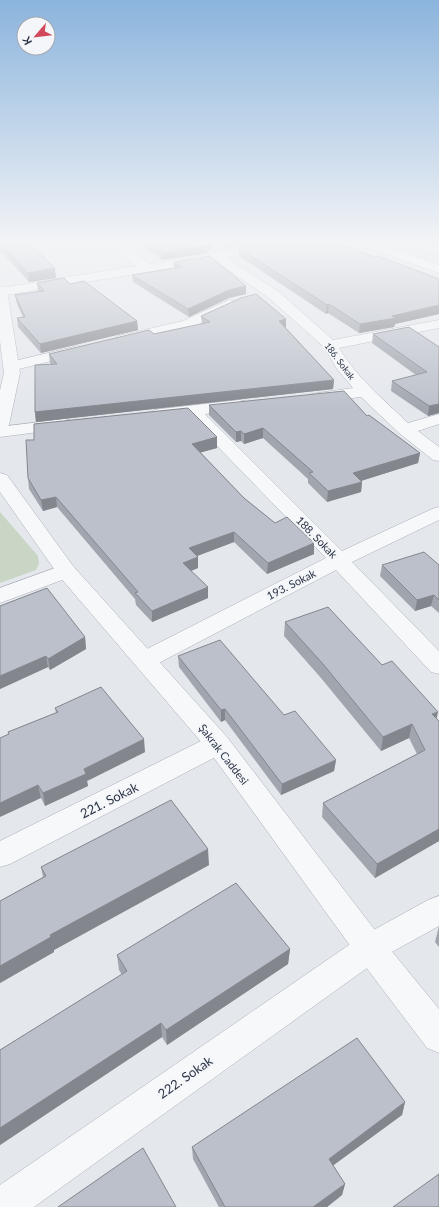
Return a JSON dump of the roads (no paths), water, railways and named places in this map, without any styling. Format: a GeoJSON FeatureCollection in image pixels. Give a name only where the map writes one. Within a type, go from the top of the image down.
{"type":"FeatureCollection","features":[{"type":"Feature","properties":{"kind":"street"},"geometry":{"type":"LineString","coordinates":[[0,424],[8,372],[2,297]]}},
{"type":"Feature","properties":{"kind":"street"},"geometry":{"type":"LineString","coordinates":[[111,342],[188,324],[207,314],[248,298],[254,297]]}},
{"type":"Feature","properties":{"kind":"street","name":"186. Sokak"},"geometry":{"type":"LineString","coordinates":[[277,297],[330,345],[342,366],[364,392],[405,429],[439,456]]}},
{"type":"Feature","properties":{"kind":"street"},"geometry":{"type":"LineString","coordinates":[[330,345],[439,324]]}},
{"type":"Feature","properties":{"kind":"street"},"geometry":{"type":"LineString","coordinates":[[8,372],[88,347]]}},
{"type":"Feature","properties":{"kind":"street"},"geometry":{"type":"LineString","coordinates":[[302,399],[364,392]]}},
{"type":"Feature","properties":{"kind":"street"},"geometry":{"type":"LineString","coordinates":[[146,415],[255,404]]}},
{"type":"Feature","properties":{"kind":"street","name":"188. Sokak"},"geometry":{"type":"LineString","coordinates":[[192,410],[339,560],[439,666]]}},
{"type":"Feature","properties":{"kind":"street"},"geometry":{"type":"LineString","coordinates":[[405,429],[439,419]]}},
{"type":"Feature","properties":{"kind":"street"},"geometry":{"type":"LineString","coordinates":[[0,432],[76,423]]}},
{"type":"Feature","properties":{"kind":"street","name":"Şakrak Caddesi"},"geometry":{"type":"LineString","coordinates":[[2,485],[66,572],[218,744],[370,948],[439,1036]]}},
{"type":"Feature","properties":{"kind":"street","name":"193. Sokak"},"geometry":{"type":"LineString","coordinates":[[145,660],[339,560],[439,513]]}},
{"type":"Feature","properties":{"kind":"street"},"geometry":{"type":"LineString","coordinates":[[0,596],[66,572]]}},
{"type":"Feature","properties":{"kind":"street","name":"221. Sokak"},"geometry":{"type":"LineString","coordinates":[[0,855],[218,744]]}},
{"type":"Feature","properties":{"kind":"street","name":"222. Sokak"},"geometry":{"type":"LineString","coordinates":[[1,1207],[370,948],[439,910]]}}]}
